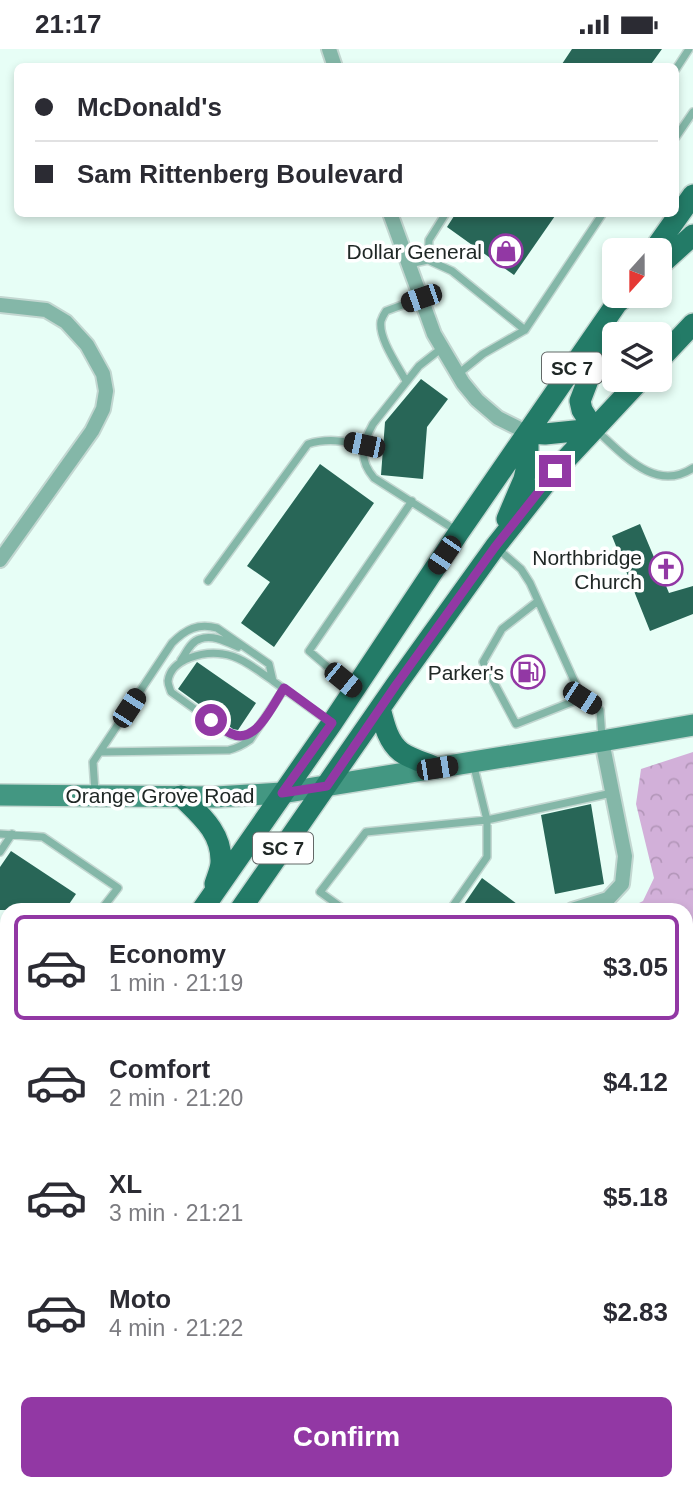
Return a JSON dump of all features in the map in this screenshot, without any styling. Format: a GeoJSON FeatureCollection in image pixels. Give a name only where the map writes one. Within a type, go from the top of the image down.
{"type":"FeatureCollection","features":[{"type":"Feature","properties":{"kind":"main road"},"geometry":{"type":"LineString","coordinates":[[679,215],[693,195]]}},
{"type":"Feature","properties":{"kind":"main road"},"geometry":{"type":"LineString","coordinates":[[663,238],[677,217]]}},
{"type":"Feature","properties":{"kind":"main road"},"geometry":{"type":"LineString","coordinates":[[672,254],[693,235]]}},
{"type":"Feature","properties":{"kind":"main road","name":"SC 7"},"geometry":{"type":"LineString","coordinates":[[206,903],[614,308]]}},
{"type":"Feature","properties":{"kind":"main road"},"geometry":{"type":"LineString","coordinates":[[495,547],[524,479],[528,462],[528,433],[594,429],[582,410],[580,401],[617,308]]}},
{"type":"Feature","properties":{"kind":"main road"},"geometry":{"type":"LineString","coordinates":[[672,346],[693,324]]}},
{"type":"Feature","properties":{"kind":"main road","name":"SC 7"},"geometry":{"type":"LineString","coordinates":[[245,903],[495,547],[555,471],[629,392]]}},
{"type":"Feature","properties":{"kind":"main road"},"geometry":{"type":"LineString","coordinates":[[380,708],[390,738],[402,753],[437,768]]}},
{"type":"Feature","properties":{"kind":"main road"},"geometry":{"type":"LineString","coordinates":[[181,796],[209,824],[219,842],[222,863],[206,903]]}},
{"type":"Feature","properties":{"kind":"street"},"geometry":{"type":"LineString","coordinates":[[391,217],[434,334],[458,374],[477,400],[498,418],[528,433]]}},
{"type":"Feature","properties":{"kind":"street"},"geometry":{"type":"LineString","coordinates":[[0,305],[46,310],[66,322],[87,345],[103,374],[106,391],[103,409],[92,431],[0,559]]}},
{"type":"Feature","properties":{"kind":"street","name":"Orange Grove Road"},"geometry":{"type":"LineString","coordinates":[[0,795],[216,797],[282,793],[693,725]]}},
{"type":"Feature","properties":{"kind":"street"},"geometry":{"type":"LineString","coordinates":[[596,903],[608,899],[622,884],[625,856],[602,741]]}},
{"type":"Feature","properties":{"kind":"lane"},"geometry":{"type":"LineString","coordinates":[[679,64],[689,49]]}},
{"type":"Feature","properties":{"kind":"lane"},"geometry":{"type":"LineString","coordinates":[[679,132],[693,111]]}},
{"type":"Feature","properties":{"kind":"lane"},"geometry":{"type":"LineString","coordinates":[[428,260],[429,240],[443,217]]}},
{"type":"Feature","properties":{"kind":"lane"},"geometry":{"type":"LineString","coordinates":[[458,374],[482,354],[525,330],[600,217]]}},
{"type":"Feature","properties":{"kind":"lane"},"geometry":{"type":"LineString","coordinates":[[408,264],[428,260],[452,271],[525,330]]}},
{"type":"Feature","properties":{"kind":"lane"},"geometry":{"type":"LineString","coordinates":[[406,381],[385,340],[381,320],[386,311],[421,298]]}},
{"type":"Feature","properties":{"kind":"lane"},"geometry":{"type":"LineString","coordinates":[[442,348],[419,366],[373,424],[362,454],[367,469],[374,478],[459,532]]}},
{"type":"Feature","properties":{"kind":"lane"},"geometry":{"type":"LineString","coordinates":[[594,429],[643,470],[676,477],[693,468]]}},
{"type":"Feature","properties":{"kind":"lane"},"geometry":{"type":"LineString","coordinates":[[208,581],[308,444],[322,440],[340,440],[364,445]]}},
{"type":"Feature","properties":{"kind":"lane"},"geometry":{"type":"LineString","coordinates":[[355,689],[309,651],[412,501]]}},
{"type":"Feature","properties":{"kind":"lane"},"geometry":{"type":"LineString","coordinates":[[495,547],[521,569],[582,698],[600,709],[602,741]]}},
{"type":"Feature","properties":{"kind":"lane"},"geometry":{"type":"LineString","coordinates":[[538,601],[502,629],[483,662],[516,724],[582,698]]}},
{"type":"Feature","properties":{"kind":"lane"},"geometry":{"type":"LineString","coordinates":[[96,796],[93,762],[172,643],[184,631],[196,626],[217,628],[269,664],[273,681]]}},
{"type":"Feature","properties":{"kind":"lane"},"geometry":{"type":"LineString","coordinates":[[256,730],[243,737],[231,735],[171,692],[168,681],[191,645],[200,638],[219,638],[270,669]]}},
{"type":"Feature","properties":{"kind":"lane"},"geometry":{"type":"LineString","coordinates":[[174,670],[187,657],[223,654],[237,658],[332,723]]}},
{"type":"Feature","properties":{"kind":"lane"},"geometry":{"type":"LineString","coordinates":[[100,752],[229,750],[250,740],[284,688]]}},
{"type":"Feature","properties":{"kind":"lane"},"geometry":{"type":"LineString","coordinates":[[455,903],[487,857],[486,820],[473,762]]}},
{"type":"Feature","properties":{"kind":"lane"},"geometry":{"type":"LineString","coordinates":[[335,903],[320,892],[366,832],[486,820],[612,793]]}},
{"type":"Feature","properties":{"kind":"lane"},"geometry":{"type":"LineString","coordinates":[[0,834],[43,837],[118,888],[106,903]]}},
{"type":"Feature","properties":{"kind":"lane"},"geometry":{"type":"LineString","coordinates":[[0,852],[12,834]]}},
{"type":"Feature","properties":{"kind":"green space"},"geometry":{"type":"Polygon","coordinates":[[[693,752],[693,903],[639,903],[643,901],[654,878],[636,804],[641,769],[693,752]]]}},
{"type":"Feature","properties":{"kind":"building"},"geometry":{"type":"Polygon","coordinates":[[[572,49],[662,49],[652,63],[563,63],[572,49]]]}},
{"type":"Feature","properties":{"kind":"building","name":"Dollar General"},"geometry":{"type":"Polygon","coordinates":[[[453,217],[554,217],[514,275],[447,227],[453,217]]]}},
{"type":"Feature","properties":{"kind":"building"},"geometry":{"type":"Polygon","coordinates":[[[421,379],[448,399],[427,427],[423,479],[381,475],[385,422],[421,379]]]}},
{"type":"Feature","properties":{"kind":"building"},"geometry":{"type":"Polygon","coordinates":[[[320,464],[374,503],[274,647],[241,623],[270,582],[247,566],[320,464]]]}},
{"type":"Feature","properties":{"kind":"building"},"geometry":{"type":"Polygon","coordinates":[[[640,524],[669,593],[693,586],[693,614],[650,631],[612,536],[640,524]]]}},
{"type":"Feature","properties":{"kind":"building"},"geometry":{"type":"Polygon","coordinates":[[[197,662],[256,703],[238,730],[178,689],[197,662]]]}},
{"type":"Feature","properties":{"kind":"building"},"geometry":{"type":"Polygon","coordinates":[[[591,804],[604,884],[555,894],[541,815],[591,804]]]}},
{"type":"Feature","properties":{"kind":"building"},"geometry":{"type":"Polygon","coordinates":[[[11,851],[76,894],[70,903],[0,903],[0,867],[11,851]]]}},
{"type":"Feature","properties":{"kind":"building"},"geometry":{"type":"Polygon","coordinates":[[[482,878],[516,903],[465,903],[482,878]]]}},
{"type":"Feature","properties":{"kind":"place","name":"Dollar General"},"geometry":{"type":"Point","coordinates":[506,251]}},
{"type":"Feature","properties":{"kind":"place","name":"Northbridge Church"},"geometry":{"type":"Point","coordinates":[666,569]}},
{"type":"Feature","properties":{"kind":"place","name":"Parker's"},"geometry":{"type":"Point","coordinates":[528,672]}},
{"type":"Feature","properties":{"kind":"route"},"geometry":{"type":"LineString","coordinates":[[211,720],[231,735],[243,737],[256,730],[284,688],[332,723],[282,793],[327,786],[495,547],[555,471]]}}]}
